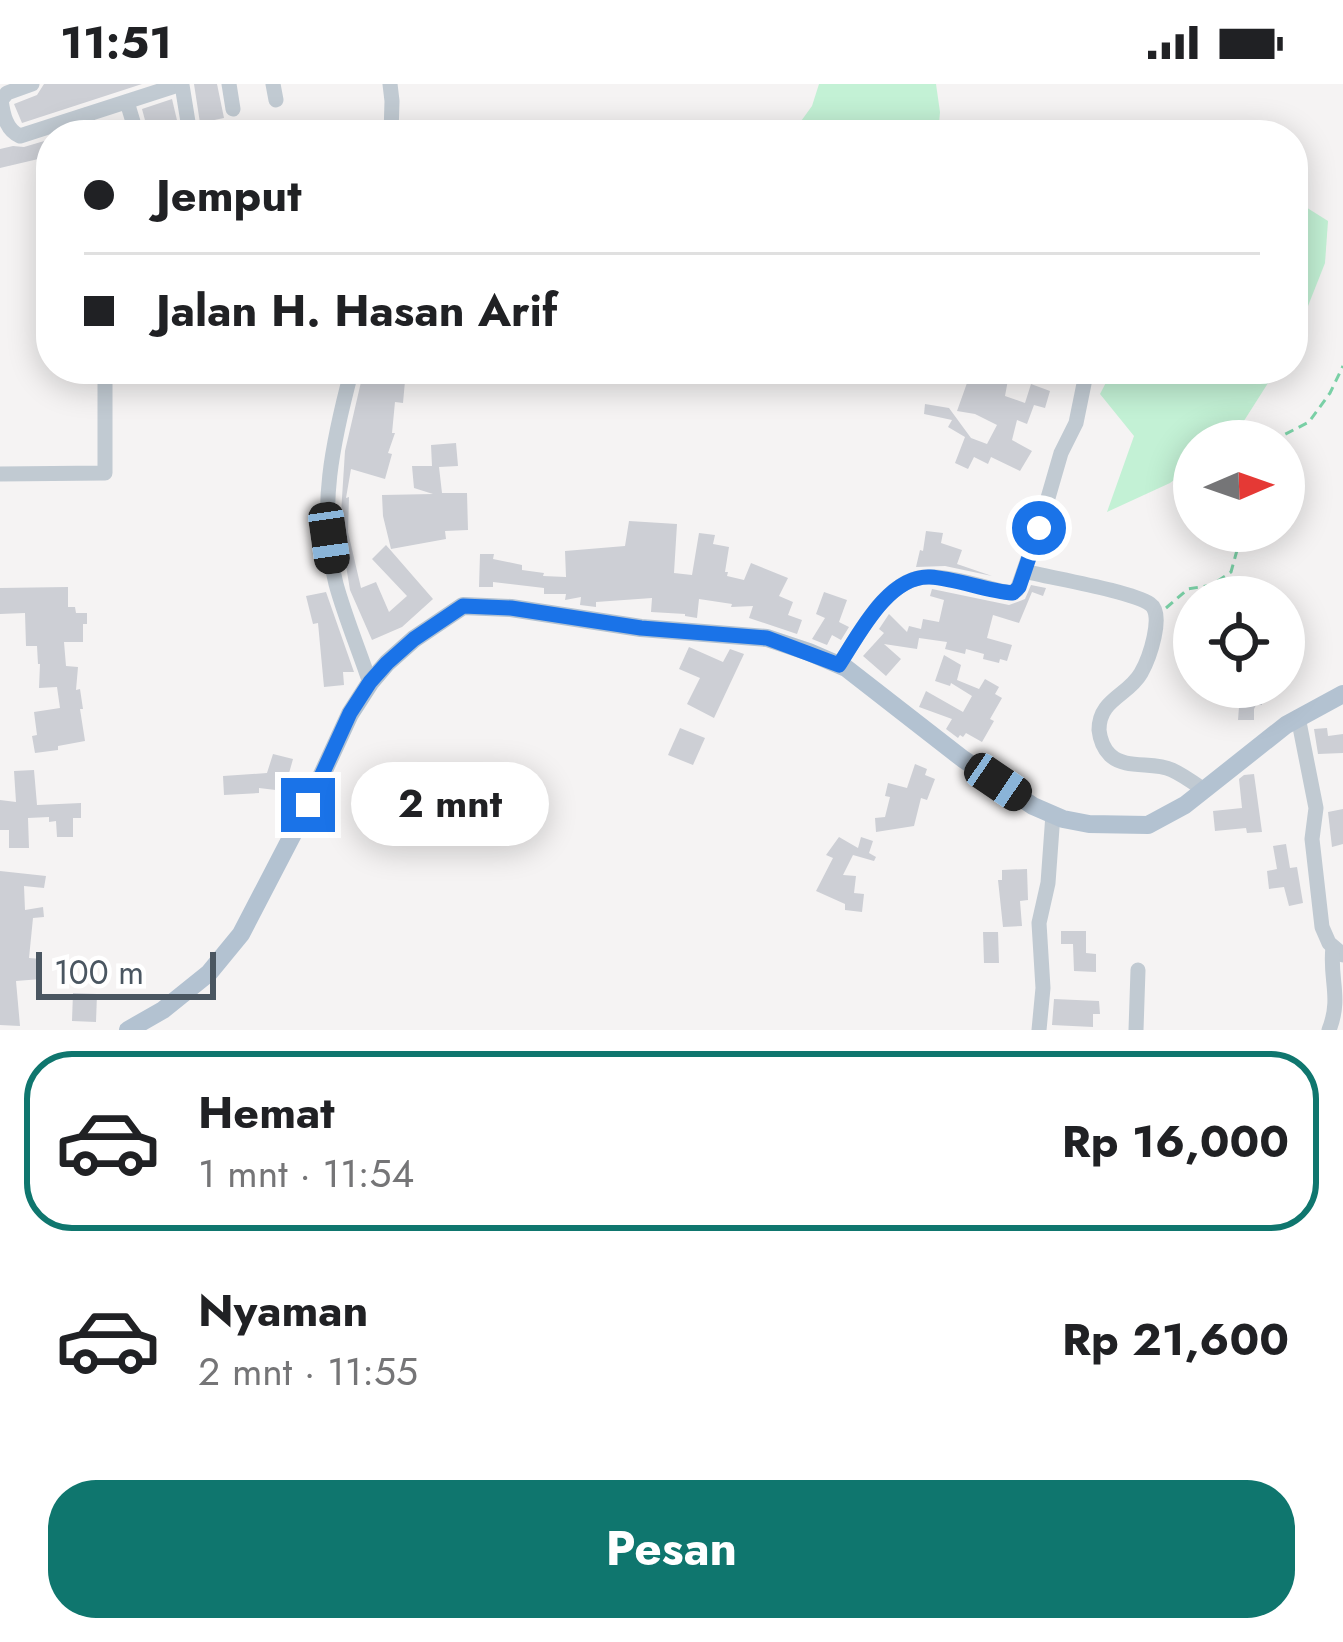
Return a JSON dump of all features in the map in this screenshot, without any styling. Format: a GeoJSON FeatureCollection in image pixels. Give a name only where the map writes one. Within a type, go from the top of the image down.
{"type":"FeatureCollection","features":[{"type":"Feature","properties":{"kind":"main road"},"geometry":{"type":"LineString","coordinates":[[128,1030],[163,1010],[208,974],[241,934],[350,713],[370,682],[414,639],[455,611],[511,608],[641,628],[767,638],[839,665],[1033,806],[1089,824],[1148,825],[1185,805],[1298,717],[1343,694]]}},
{"type":"Feature","properties":{"kind":"street"},"geometry":{"type":"LineString","coordinates":[[32,84],[7,93],[3,113],[13,134],[36,131]]}},
{"type":"Feature","properties":{"kind":"street"},"geometry":{"type":"LineString","coordinates":[[70,120],[182,84],[188,120]]}},
{"type":"Feature","properties":{"kind":"street"},"geometry":{"type":"LineString","coordinates":[[229,84],[233,109]]}},
{"type":"Feature","properties":{"kind":"street"},"geometry":{"type":"LineString","coordinates":[[390,84],[391,120]]}},
{"type":"Feature","properties":{"kind":"street"},"geometry":{"type":"LineString","coordinates":[[127,102],[132,120]]}},
{"type":"Feature","properties":{"kind":"street"},"geometry":{"type":"LineString","coordinates":[[86,115],[87,120]]}},
{"type":"Feature","properties":{"kind":"street"},"geometry":{"type":"LineString","coordinates":[[0,473],[105,473],[105,384]]}},
{"type":"Feature","properties":{"kind":"street"},"geometry":{"type":"LineString","coordinates":[[348,384],[334,436],[327,499],[335,581],[370,682]]}},
{"type":"Feature","properties":{"kind":"street"},"geometry":{"type":"LineString","coordinates":[[839,665],[879,605],[912,581],[937,578],[1010,593],[1019,587],[1061,453],[1076,423],[1084,384]]}},
{"type":"Feature","properties":{"kind":"street"},"geometry":{"type":"LineString","coordinates":[[1024,572],[1148,602],[1156,609],[1140,676],[1103,708],[1101,741],[1109,754],[1125,764],[1173,770],[1204,790]]}},
{"type":"Feature","properties":{"kind":"street"},"geometry":{"type":"LineString","coordinates":[[1298,717],[1316,808],[1312,839],[1322,927],[1338,951],[1330,971],[1337,998],[1329,1030]]}},
{"type":"Feature","properties":{"kind":"street"},"geometry":{"type":"LineString","coordinates":[[1039,1030],[1043,988],[1038,929],[1048,883],[1053,814]]}},
{"type":"Feature","properties":{"kind":"street"},"geometry":{"type":"LineString","coordinates":[[1136,1030],[1138,970]]}},
{"type":"Feature","properties":{"kind":"path"},"geometry":{"type":"LineString","coordinates":[[1305,424],[1330,393],[1343,366]]}},
{"type":"Feature","properties":{"kind":"path"},"geometry":{"type":"LineString","coordinates":[[1158,616],[1188,589],[1212,585],[1231,572],[1237,552]]}},
{"type":"Feature","properties":{"kind":"green space"},"geometry":{"type":"Polygon","coordinates":[[[819,84],[936,84],[940,112],[939,120],[802,120],[819,84]]]}},
{"type":"Feature","properties":{"kind":"green space"},"geometry":{"type":"Polygon","coordinates":[[[1308,208],[1328,221],[1325,263],[1308,306],[1308,208]]]}},
{"type":"Feature","properties":{"kind":"green space"},"geometry":{"type":"Polygon","coordinates":[[[1105,384],[1267,384],[1245,420],[1173,420],[1173,481],[1107,512],[1134,436],[1100,394],[1105,384]]]}},
{"type":"Feature","properties":{"kind":"building"},"geometry":{"type":"Polygon","coordinates":[[[44,84],[142,84],[22,123],[14,104],[37,95],[44,84]]]}},
{"type":"Feature","properties":{"kind":"building"},"geometry":{"type":"Polygon","coordinates":[[[194,84],[217,84],[224,118],[200,120],[194,84]]]}},
{"type":"Feature","properties":{"kind":"building"},"geometry":{"type":"Polygon","coordinates":[[[172,99],[177,120],[145,120],[142,109],[172,99]]]}},
{"type":"Feature","properties":{"kind":"building"},"geometry":{"type":"Polygon","coordinates":[[[36,143],[36,160],[0,168],[0,149],[36,143]]]}},
{"type":"Feature","properties":{"kind":"building"},"geometry":{"type":"Polygon","coordinates":[[[361,384],[405,384],[403,403],[395,402],[395,433],[385,479],[351,469],[346,498],[348,532],[361,588],[376,582],[389,612],[407,596],[372,559],[386,545],[433,599],[402,627],[372,640],[350,590],[340,529],[345,451],[361,384]]]}},
{"type":"Feature","properties":{"kind":"building"},"geometry":{"type":"Polygon","coordinates":[[[967,384],[1007,384],[1005,396],[1025,403],[1031,384],[1050,391],[1045,408],[1034,405],[1027,424],[1017,420],[1012,440],[1032,451],[1020,471],[991,457],[988,464],[974,457],[968,469],[955,463],[965,437],[948,427],[952,420],[924,414],[925,404],[949,408],[971,438],[987,444],[997,425],[957,411],[967,384]]]}},
{"type":"Feature","properties":{"kind":"building"},"geometry":{"type":"Polygon","coordinates":[[[456,443],[458,466],[439,467],[442,493],[467,493],[468,530],[445,531],[446,539],[391,549],[382,495],[433,494],[414,488],[412,466],[432,466],[431,445],[456,443]]]}},
{"type":"Feature","properties":{"kind":"building"},"geometry":{"type":"Polygon","coordinates":[[[629,521],[677,524],[674,573],[692,575],[699,533],[715,535],[713,544],[729,547],[727,576],[744,580],[751,563],[788,578],[779,596],[793,602],[788,615],[802,620],[797,634],[749,618],[753,606],[731,607],[699,599],[697,618],[651,612],[652,598],[596,602],[596,607],[580,605],[581,597],[565,600],[566,594],[544,594],[544,588],[493,582],[493,587],[479,587],[480,554],[494,554],[493,559],[522,565],[522,570],[543,576],[566,577],[565,551],[625,546],[629,521]]]}},
{"type":"Feature","properties":{"kind":"building"},"geometry":{"type":"Polygon","coordinates":[[[926,531],[943,533],[941,543],[962,550],[957,564],[992,576],[945,566],[916,567],[926,531]]]}},
{"type":"Feature","properties":{"kind":"building"},"geometry":{"type":"Polygon","coordinates":[[[1031,585],[1046,588],[1043,596],[1032,592],[1019,623],[993,615],[987,638],[1012,645],[1007,661],[983,659],[984,654],[966,649],[965,654],[945,649],[947,642],[919,638],[917,649],[884,644],[901,659],[886,676],[863,656],[884,633],[879,629],[889,614],[907,632],[909,626],[921,629],[923,619],[939,622],[944,600],[930,596],[932,589],[1009,605],[1025,599],[1031,585]]]}},
{"type":"Feature","properties":{"kind":"building"},"geometry":{"type":"Polygon","coordinates":[[[68,587],[68,607],[87,613],[83,642],[64,642],[66,666],[78,667],[76,690],[80,689],[85,741],[35,753],[34,712],[60,708],[57,687],[39,688],[37,646],[26,646],[25,613],[0,614],[0,588],[68,587]]]}},
{"type":"Feature","properties":{"kind":"building"},"geometry":{"type":"Polygon","coordinates":[[[326,592],[354,672],[343,672],[344,685],[324,687],[318,623],[313,624],[306,596],[326,592]]]}},
{"type":"Feature","properties":{"kind":"building"},"geometry":{"type":"Polygon","coordinates":[[[824,592],[847,600],[839,622],[849,627],[841,640],[832,635],[827,645],[812,639],[825,618],[816,614],[824,592]]]}},
{"type":"Feature","properties":{"kind":"building"},"geometry":{"type":"Polygon","coordinates":[[[689,647],[723,662],[730,649],[744,654],[714,718],[687,704],[700,678],[679,669],[689,647]]]}},
{"type":"Feature","properties":{"kind":"building"},"geometry":{"type":"Polygon","coordinates":[[[944,655],[961,665],[957,680],[979,689],[985,679],[999,687],[995,694],[1002,698],[982,742],[966,733],[958,738],[946,729],[952,719],[919,707],[926,691],[963,712],[972,696],[951,683],[935,681],[944,655]]]}},
{"type":"Feature","properties":{"kind":"building"},"geometry":{"type":"Polygon","coordinates":[[[1239,708],[1254,708],[1254,720],[1238,720],[1239,708]]]}},
{"type":"Feature","properties":{"kind":"building"},"geometry":{"type":"Polygon","coordinates":[[[680,728],[705,738],[693,765],[668,755],[680,728]]]}},
{"type":"Feature","properties":{"kind":"building"},"geometry":{"type":"Polygon","coordinates":[[[1327,728],[1328,736],[1343,734],[1343,753],[1318,754],[1314,729],[1327,728]]]}},
{"type":"Feature","properties":{"kind":"building"},"geometry":{"type":"Polygon","coordinates":[[[273,754],[293,759],[284,791],[259,788],[259,793],[224,795],[223,776],[267,773],[273,754]]]}},
{"type":"Feature","properties":{"kind":"building"},"geometry":{"type":"Polygon","coordinates":[[[915,764],[935,779],[927,800],[921,798],[914,826],[876,832],[875,818],[885,817],[890,797],[885,796],[888,783],[907,788],[915,764]]]}},
{"type":"Feature","properties":{"kind":"building"},"geometry":{"type":"Polygon","coordinates":[[[34,770],[37,805],[81,803],[81,818],[73,818],[73,837],[57,837],[56,821],[28,818],[29,848],[9,848],[9,830],[0,830],[0,800],[16,802],[14,771],[34,770]]]}},
{"type":"Feature","properties":{"kind":"building"},"geometry":{"type":"Polygon","coordinates":[[[1254,774],[1262,832],[1247,833],[1246,828],[1215,831],[1213,811],[1242,808],[1239,779],[1254,774]]]}},
{"type":"Feature","properties":{"kind":"building"},"geometry":{"type":"Polygon","coordinates":[[[1343,809],[1343,844],[1332,847],[1328,812],[1343,809]]]}},
{"type":"Feature","properties":{"kind":"building"},"geometry":{"type":"Polygon","coordinates":[[[839,837],[858,848],[861,837],[873,841],[869,853],[876,857],[874,861],[853,855],[843,875],[856,876],[854,893],[864,894],[862,912],[845,910],[845,904],[816,891],[833,858],[826,855],[839,837]]]}},
{"type":"Feature","properties":{"kind":"building"},"geometry":{"type":"Polygon","coordinates":[[[1286,844],[1290,868],[1297,867],[1303,903],[1289,906],[1284,887],[1269,889],[1267,871],[1277,869],[1273,846],[1286,844]]]}},
{"type":"Feature","properties":{"kind":"building"},"geometry":{"type":"Polygon","coordinates":[[[1027,869],[1028,900],[1020,901],[1022,926],[1003,927],[998,880],[1002,880],[1002,870],[1027,869]]]}},
{"type":"Feature","properties":{"kind":"building"},"geometry":{"type":"Polygon","coordinates":[[[0,871],[46,876],[44,888],[24,886],[25,910],[43,907],[44,917],[33,918],[29,958],[42,959],[41,979],[16,981],[20,1026],[0,1025],[0,871]]]}},
{"type":"Feature","properties":{"kind":"building"},"geometry":{"type":"Polygon","coordinates":[[[1061,931],[1086,931],[1086,953],[1096,954],[1096,972],[1074,971],[1073,944],[1061,944],[1061,931]]]}},
{"type":"Feature","properties":{"kind":"building"},"geometry":{"type":"Polygon","coordinates":[[[983,932],[998,932],[999,963],[984,963],[983,932]]]}},
{"type":"Feature","properties":{"kind":"building"},"geometry":{"type":"Polygon","coordinates":[[[73,993],[97,994],[96,1022],[72,1021],[73,993]]]}},
{"type":"Feature","properties":{"kind":"building"},"geometry":{"type":"Polygon","coordinates":[[[1054,999],[1099,1001],[1100,1014],[1093,1014],[1093,1027],[1052,1025],[1054,999]]]}},
{"type":"Feature","properties":{"kind":"route"},"geometry":{"type":"LineString","coordinates":[[308,805],[350,713],[370,682],[414,639],[463,606],[767,638],[839,665],[879,605],[912,581],[937,578],[1013,593],[1039,528]]}}]}
